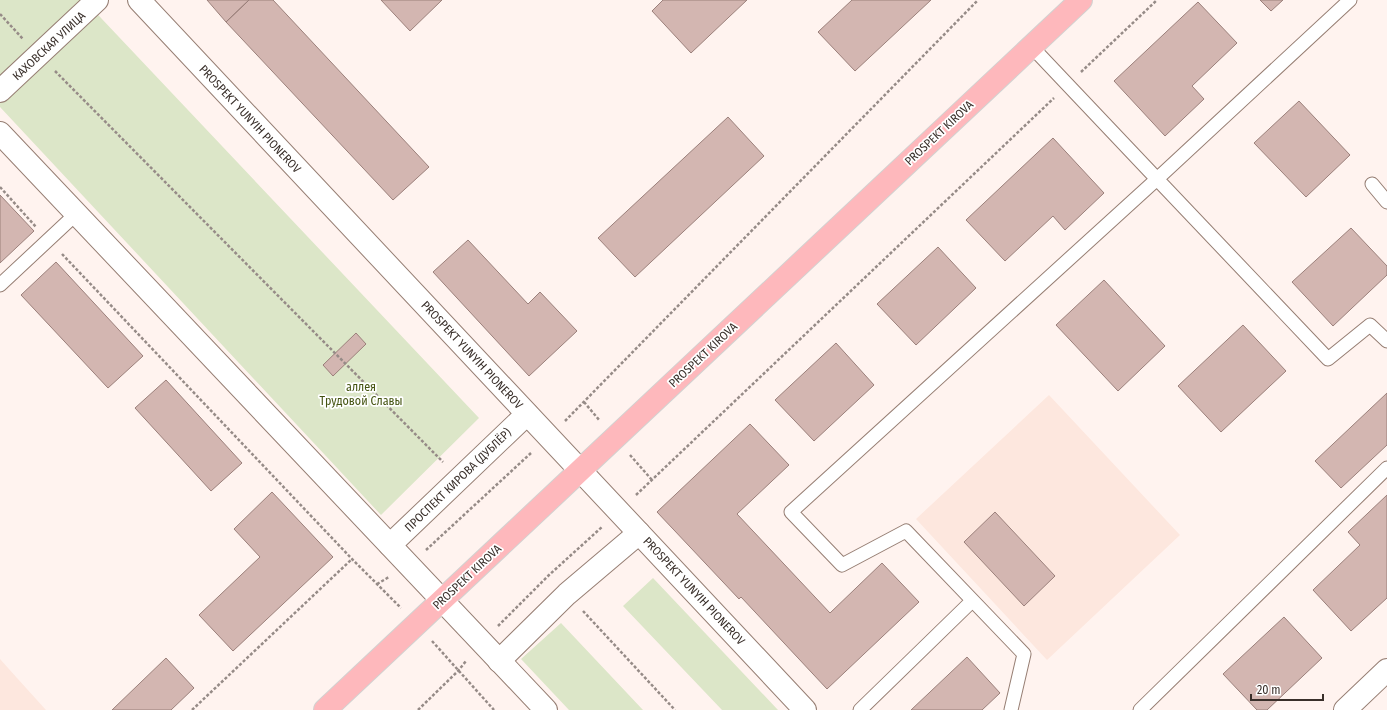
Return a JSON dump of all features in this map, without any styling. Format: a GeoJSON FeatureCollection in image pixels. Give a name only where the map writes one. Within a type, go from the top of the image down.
{"type":"FeatureCollection","features":[{"type":"Feature","properties":{"kind":"main road","name":"PROSPEKT KIROVA"},"geometry":{"type":"LineString","coordinates":[[325,710],[1081,0]]}},
{"type":"Feature","properties":{"kind":"street","name":"КАХОВСКАЯ УЛИЦА"},"geometry":{"type":"LineString","coordinates":[[0,91],[97,0]]}},
{"type":"Feature","properties":{"kind":"street","name":"PROSPEKT YUNYIH PIONEROV"},"geometry":{"type":"LineString","coordinates":[[138,0],[806,710]]}},
{"type":"Feature","properties":{"kind":"street"},"geometry":{"type":"LineString","coordinates":[[0,133],[546,710]]}},
{"type":"Feature","properties":{"kind":"street","name":"ПРОСПЕКТ КИРОВА (ДУБЛЁР)"},"geometry":{"type":"LineString","coordinates":[[390,545],[527,414]]}},
{"type":"Feature","properties":{"kind":"street"},"geometry":{"type":"LineString","coordinates":[[499,661],[567,594],[639,533]]}},
{"type":"Feature","properties":{"kind":"street"},"geometry":{"type":"LineString","coordinates":[[1345,710],[1387,670]]}},
{"type":"Feature","properties":{"kind":"lane"},"geometry":{"type":"LineString","coordinates":[[1011,710],[1024,654],[906,531],[842,565],[791,512],[1157,179],[1350,0]]}},
{"type":"Feature","properties":{"kind":"lane"},"geometry":{"type":"LineString","coordinates":[[1031,46],[1328,359],[1370,325],[1387,340]]}},
{"type":"Feature","properties":{"kind":"lane"},"geometry":{"type":"LineString","coordinates":[[1372,184],[1387,202]]}},
{"type":"Feature","properties":{"kind":"lane"},"geometry":{"type":"LineString","coordinates":[[0,285],[76,214]]}},
{"type":"Feature","properties":{"kind":"lane"},"geometry":{"type":"LineString","coordinates":[[1140,710],[1387,468]]}},
{"type":"Feature","properties":{"kind":"lane"},"geometry":{"type":"LineString","coordinates":[[860,710],[972,601]]}},
{"type":"Feature","properties":{"kind":"path"},"geometry":{"type":"LineString","coordinates":[[377,584],[410,566],[479,500],[549,437],[978,0]]}},
{"type":"Feature","properties":{"kind":"path"},"geometry":{"type":"LineString","coordinates":[[418,710],[458,671],[482,642],[549,575],[619,511],[1157,0]]}},
{"type":"Feature","properties":{"kind":"path"},"geometry":{"type":"LineString","coordinates":[[0,14],[39,56],[460,478]]}},
{"type":"Feature","properties":{"kind":"path"},"geometry":{"type":"LineString","coordinates":[[0,187],[48,240],[352,559],[417,624],[494,710]]}},
{"type":"Feature","properties":{"kind":"path"},"geometry":{"type":"LineString","coordinates":[[192,710],[352,559]]}},
{"type":"Feature","properties":{"kind":"path"},"geometry":{"type":"LineString","coordinates":[[549,575],[675,710]]}},
{"type":"Feature","properties":{"kind":"shaded area"},"geometry":{"type":"Polygon","coordinates":[[[1049,395],[1180,535],[1047,660],[916,519],[1049,395]]]}},
{"type":"Feature","properties":{"kind":"shaded area"},"geometry":{"type":"Polygon","coordinates":[[[0,659],[17,678],[46,710],[0,710],[0,659]]]}},
{"type":"Feature","properties":{"kind":"green space","name":"аллея Трудовой Славы"},"geometry":{"type":"Polygon","coordinates":[[[0,0],[84,0],[479,418],[381,515],[0,107],[0,0]]]}},
{"type":"Feature","properties":{"kind":"green space"},"geometry":{"type":"Polygon","coordinates":[[[653,578],[778,710],[722,710],[623,606],[653,578]]]}},
{"type":"Feature","properties":{"kind":"green space"},"geometry":{"type":"Polygon","coordinates":[[[561,623],[643,710],[569,710],[521,659],[561,623]]]}},
{"type":"Feature","properties":{"kind":"building"},"geometry":{"type":"Polygon","coordinates":[[[207,0],[249,0],[226,22],[207,0]]]}},
{"type":"Feature","properties":{"kind":"building"},"geometry":{"type":"Polygon","coordinates":[[[249,0],[273,0],[429,167],[393,200],[226,22],[249,0]]]}},
{"type":"Feature","properties":{"kind":"building"},"geometry":{"type":"Polygon","coordinates":[[[381,0],[442,0],[410,31],[381,0]]]}},
{"type":"Feature","properties":{"kind":"building"},"geometry":{"type":"Polygon","coordinates":[[[663,0],[747,0],[691,53],[652,11],[663,0]]]}},
{"type":"Feature","properties":{"kind":"building"},"geometry":{"type":"Polygon","coordinates":[[[852,0],[931,0],[855,71],[818,32],[852,0]]]}},
{"type":"Feature","properties":{"kind":"building"},"geometry":{"type":"Polygon","coordinates":[[[1260,0],[1283,0],[1271,11],[1260,0]]]}},
{"type":"Feature","properties":{"kind":"building"},"geometry":{"type":"Polygon","coordinates":[[[1198,2],[1237,43],[1192,86],[1204,99],[1165,136],[1114,81],[1198,2]]]}},
{"type":"Feature","properties":{"kind":"building"},"geometry":{"type":"Polygon","coordinates":[[[1299,101],[1350,155],[1306,197],[1254,143],[1299,101]]]}},
{"type":"Feature","properties":{"kind":"building"},"geometry":{"type":"Polygon","coordinates":[[[728,117],[764,156],[635,277],[598,238],[728,117]]]}},
{"type":"Feature","properties":{"kind":"building"},"geometry":{"type":"Polygon","coordinates":[[[1053,138],[1104,193],[1065,230],[1053,216],[1005,261],[966,220],[1053,138]]]}},
{"type":"Feature","properties":{"kind":"building"},"geometry":{"type":"Polygon","coordinates":[[[0,195],[34,231],[0,263],[0,195]]]}},
{"type":"Feature","properties":{"kind":"building"},"geometry":{"type":"Polygon","coordinates":[[[1351,228],[1387,266],[1387,275],[1333,326],[1292,282],[1351,228]]]}},
{"type":"Feature","properties":{"kind":"building"},"geometry":{"type":"Polygon","coordinates":[[[468,240],[528,304],[540,292],[577,331],[529,376],[433,272],[468,240]]]}},
{"type":"Feature","properties":{"kind":"building"},"geometry":{"type":"Polygon","coordinates":[[[938,247],[976,288],[916,345],[877,304],[938,247]]]}},
{"type":"Feature","properties":{"kind":"building"},"geometry":{"type":"Polygon","coordinates":[[[56,262],[143,356],[108,388],[21,295],[56,262]]]}},
{"type":"Feature","properties":{"kind":"building"},"geometry":{"type":"Polygon","coordinates":[[[1104,280],[1165,346],[1118,391],[1056,325],[1104,280]]]}},
{"type":"Feature","properties":{"kind":"building"},"geometry":{"type":"Polygon","coordinates":[[[1243,325],[1286,371],[1221,432],[1178,386],[1243,325]]]}},
{"type":"Feature","properties":{"kind":"building"},"geometry":{"type":"Polygon","coordinates":[[[356,333],[366,344],[333,376],[323,365],[356,333]]]}},
{"type":"Feature","properties":{"kind":"building"},"geometry":{"type":"Polygon","coordinates":[[[836,343],[874,385],[814,441],[775,400],[836,343]]]}},
{"type":"Feature","properties":{"kind":"building"},"geometry":{"type":"Polygon","coordinates":[[[166,380],[242,463],[211,491],[135,408],[166,380]]]}},
{"type":"Feature","properties":{"kind":"building"},"geometry":{"type":"Polygon","coordinates":[[[1387,393],[1387,445],[1341,488],[1315,461],[1387,393]]]}},
{"type":"Feature","properties":{"kind":"building"},"geometry":{"type":"Polygon","coordinates":[[[750,424],[789,465],[737,514],[830,613],[882,563],[919,602],[827,689],[741,597],[739,599],[657,512],[750,424]]]}},
{"type":"Feature","properties":{"kind":"building"},"geometry":{"type":"Polygon","coordinates":[[[272,492],[333,557],[233,651],[199,615],[260,557],[234,529],[272,492]]]}},
{"type":"Feature","properties":{"kind":"building"},"geometry":{"type":"Polygon","coordinates":[[[1387,495],[1387,598],[1351,631],[1313,590],[1360,545],[1348,532],[1387,495]]]}},
{"type":"Feature","properties":{"kind":"building"},"geometry":{"type":"Polygon","coordinates":[[[995,512],[1055,576],[1024,606],[964,542],[995,512]]]}},
{"type":"Feature","properties":{"kind":"building"},"geometry":{"type":"Polygon","coordinates":[[[1284,617],[1322,658],[1267,710],[1257,710],[1223,674],[1284,617]]]}},
{"type":"Feature","properties":{"kind":"building"},"geometry":{"type":"Polygon","coordinates":[[[967,657],[1000,693],[982,710],[911,710],[967,657]]]}},
{"type":"Feature","properties":{"kind":"building"},"geometry":{"type":"Polygon","coordinates":[[[166,658],[194,688],[171,710],[112,710],[166,658]]]}}]}
